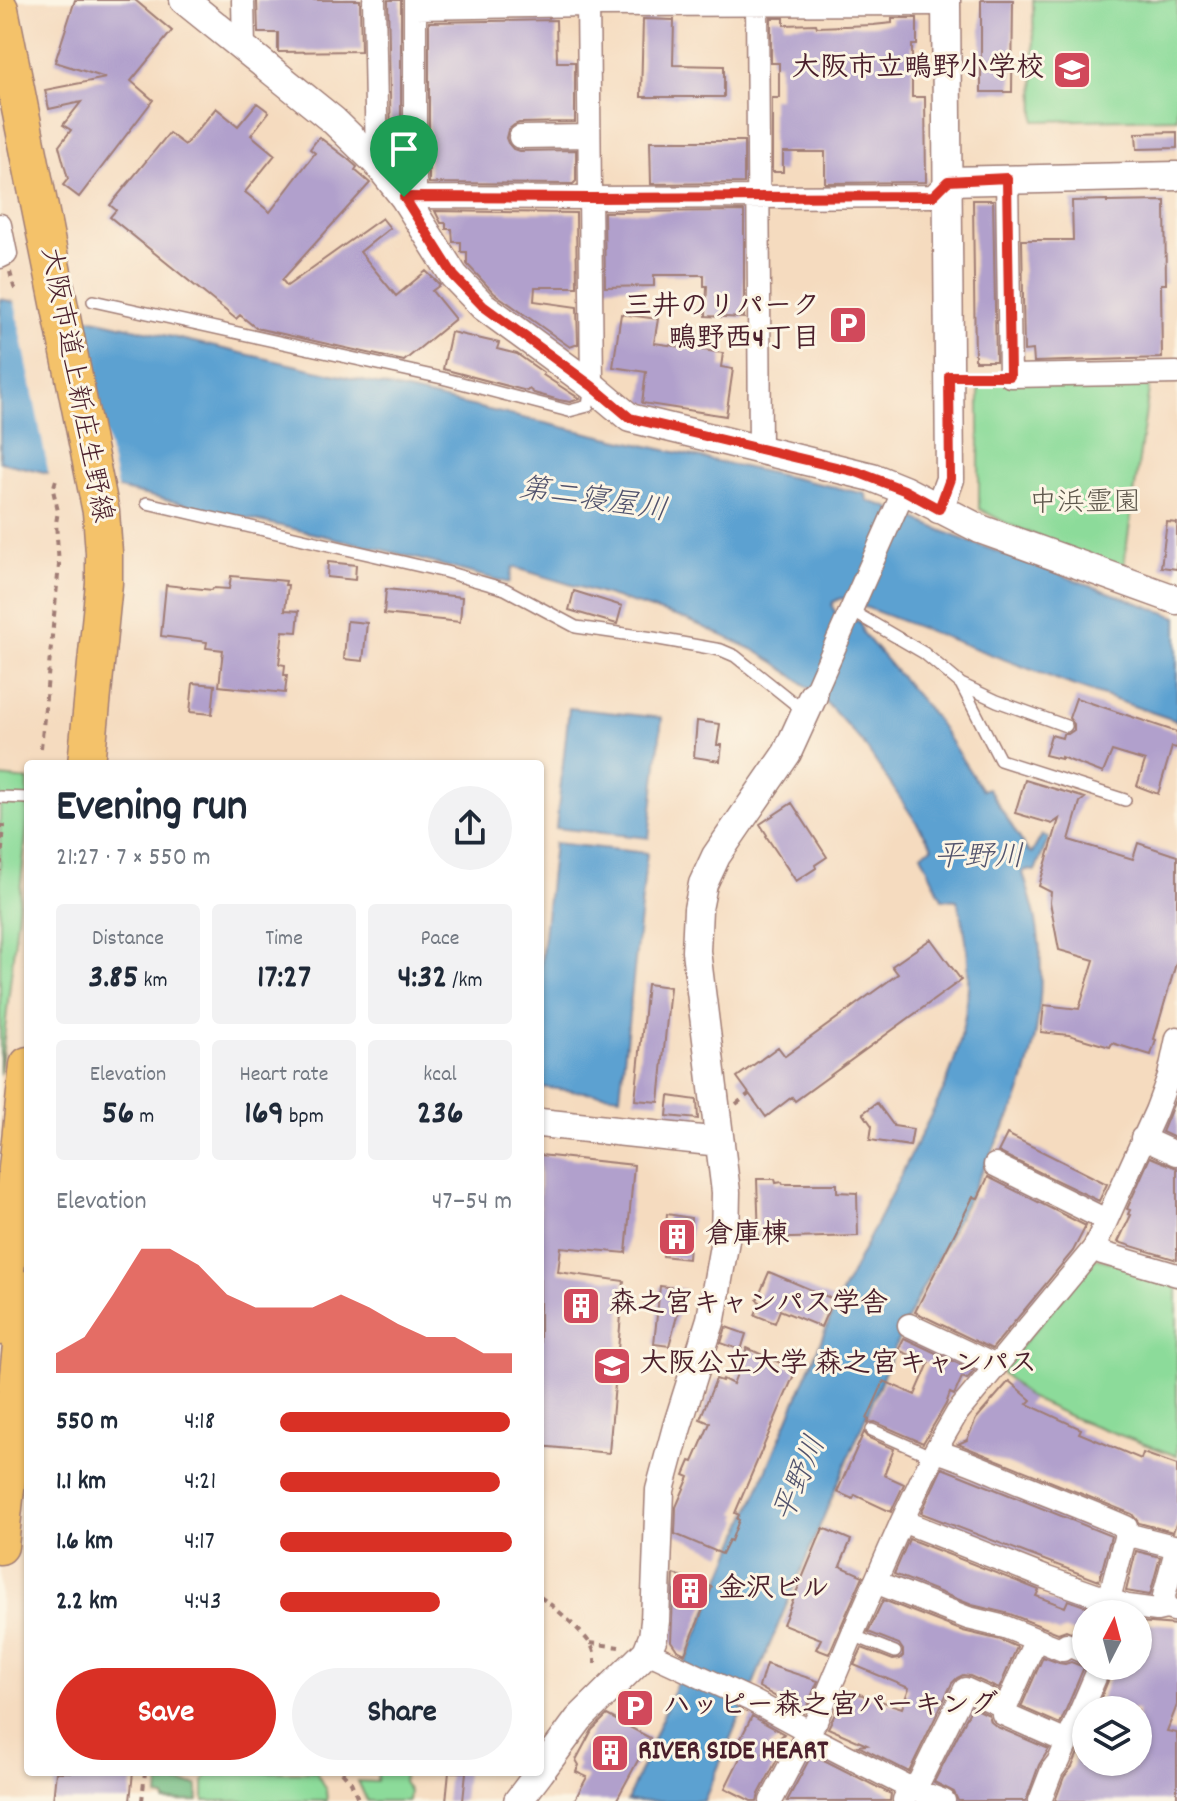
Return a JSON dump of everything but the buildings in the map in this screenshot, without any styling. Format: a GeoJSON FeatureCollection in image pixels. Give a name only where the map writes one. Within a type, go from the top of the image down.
{"type":"FeatureCollection","features":[{"type":"Feature","properties":{"kind":"main road","name":"大阪市道上新庄生野線"},"geometry":{"type":"LineString","coordinates":[[0,9],[101,512],[104,553],[92,582],[51,756]]}},
{"type":"Feature","properties":{"kind":"main road","name":"大阪市道上新庄生野線"},"geometry":{"type":"LineString","coordinates":[[0,122],[92,582],[86,760]]}},
{"type":"Feature","properties":{"kind":"main road"},"geometry":{"type":"LineString","coordinates":[[0,1327],[24,1102]]}},
{"type":"Feature","properties":{"kind":"main road"},"geometry":{"type":"LineString","coordinates":[[0,1546],[24,1321]]}},
{"type":"Feature","properties":{"kind":"street"},"geometry":{"type":"LineString","coordinates":[[184,0],[334,121],[377,163],[410,197],[454,276],[483,306],[592,386],[630,418],[857,472],[900,498],[939,509],[980,529],[1177,600]]}},
{"type":"Feature","properties":{"kind":"street"},"geometry":{"type":"LineString","coordinates":[[243,0],[244,49]]}},
{"type":"Feature","properties":{"kind":"street"},"geometry":{"type":"LineString","coordinates":[[374,0],[377,163]]}},
{"type":"Feature","properties":{"kind":"street"},"geometry":{"type":"LineString","coordinates":[[757,2],[760,449]]}},
{"type":"Feature","properties":{"kind":"street"},"geometry":{"type":"LineString","coordinates":[[410,197],[415,4],[946,2],[950,479],[939,509]]}},
{"type":"Feature","properties":{"kind":"street"},"geometry":{"type":"LineString","coordinates":[[588,3],[592,386]]}},
{"type":"Feature","properties":{"kind":"street"},"geometry":{"type":"LineString","coordinates":[[520,137],[589,136]]}},
{"type":"Feature","properties":{"kind":"street"},"geometry":{"type":"LineString","coordinates":[[410,197],[933,196],[948,181],[1177,176]]}},
{"type":"Feature","properties":{"kind":"street"},"geometry":{"type":"LineString","coordinates":[[1007,178],[1010,376],[1177,373]]}},
{"type":"Feature","properties":{"kind":"street"},"geometry":{"type":"LineString","coordinates":[[0,225],[5,263]]}},
{"type":"Feature","properties":{"kind":"street"},"geometry":{"type":"LineString","coordinates":[[544,1767],[635,1650],[653,1637],[660,1490],[711,1319],[724,1249],[726,1192],[696,951],[700,896],[716,856],[787,753],[900,498]]}},
{"type":"Feature","properties":{"kind":"street"},"geometry":{"type":"LineString","coordinates":[[771,1801],[816,1721],[902,1521],[957,1413],[1094,1248],[1156,1111],[1169,1076],[1177,1038]]}},
{"type":"Feature","properties":{"kind":"street"},"geometry":{"type":"LineString","coordinates":[[544,1123],[720,1142]]}},
{"type":"Feature","properties":{"kind":"street"},"geometry":{"type":"LineString","coordinates":[[1142,1138],[1177,1154]]}},
{"type":"Feature","properties":{"kind":"street"},"geometry":{"type":"LineString","coordinates":[[995,1165],[1106,1220]]}},
{"type":"Feature","properties":{"kind":"street"},"geometry":{"type":"LineString","coordinates":[[1094,1248],[1177,1275]]}},
{"type":"Feature","properties":{"kind":"street"},"geometry":{"type":"LineString","coordinates":[[909,1325],[996,1366]]}},
{"type":"Feature","properties":{"kind":"street"},"geometry":{"type":"LineString","coordinates":[[934,1454],[1057,1497],[1126,1527],[1120,1600]]}},
{"type":"Feature","properties":{"kind":"street"},"geometry":{"type":"LineString","coordinates":[[902,1521],[1104,1600]]}},
{"type":"Feature","properties":{"kind":"street"},"geometry":{"type":"LineString","coordinates":[[1126,1534],[1177,1546],[1164,1596],[1171,1609]]}},
{"type":"Feature","properties":{"kind":"street"},"geometry":{"type":"LineString","coordinates":[[875,1582],[1063,1650],[1066,1644],[1072,1647]]}},
{"type":"Feature","properties":{"kind":"street"},"geometry":{"type":"LineString","coordinates":[[1036,1639],[1003,1714],[1067,1742]]}},
{"type":"Feature","properties":{"kind":"street"},"geometry":{"type":"LineString","coordinates":[[635,1650],[751,1700],[801,1727],[806,1735],[907,1794],[944,1801]]}},
{"type":"Feature","properties":{"kind":"street"},"geometry":{"type":"LineString","coordinates":[[1040,1801],[1094,1680]]}},
{"type":"Feature","properties":{"kind":"street"},"geometry":{"type":"LineString","coordinates":[[907,1794],[919,1782],[965,1689],[1005,1707]]}},
{"type":"Feature","properties":{"kind":"street"},"geometry":{"type":"LineString","coordinates":[[518,1801],[537,1776]]}},
{"type":"Feature","properties":{"kind":"lane"},"geometry":{"type":"LineString","coordinates":[[93,301],[426,375],[569,411],[588,406],[592,386]]}},
{"type":"Feature","properties":{"kind":"lane"},"geometry":{"type":"LineString","coordinates":[[949,376],[1010,376]]}},
{"type":"Feature","properties":{"kind":"lane"},"geometry":{"type":"LineString","coordinates":[[147,503],[446,572],[505,589],[576,627],[721,650],[809,704]]}},
{"type":"Feature","properties":{"kind":"lane"},"geometry":{"type":"LineString","coordinates":[[850,610],[924,653],[961,684],[997,701],[1066,726]]}},
{"type":"Feature","properties":{"kind":"lane"},"geometry":{"type":"LineString","coordinates":[[961,684],[1000,760],[1125,800]]}},
{"type":"Feature","properties":{"kind":"lane"},"geometry":{"type":"LineString","coordinates":[[1,798],[24,798]]}},
{"type":"Feature","properties":{"kind":"lane"},"geometry":{"type":"LineString","coordinates":[[872,1430],[934,1454]]}},
{"type":"Feature","properties":{"kind":"lane"},"geometry":{"type":"LineString","coordinates":[[852,1635],[895,1652]]}},
{"type":"Feature","properties":{"kind":"path"},"geometry":{"type":"LineString","coordinates":[[5,263],[18,291]]}},
{"type":"Feature","properties":{"kind":"path"},"geometry":{"type":"LineString","coordinates":[[51,756],[59,565],[58,511],[53,490],[56,480]]}},
{"type":"Feature","properties":{"kind":"path"},"geometry":{"type":"LineString","coordinates":[[0,826],[4,826],[0,871]]}},
{"type":"Feature","properties":{"kind":"path"},"geometry":{"type":"LineString","coordinates":[[544,1600],[590,1643],[594,1650],[595,1677]]}},
{"type":"Feature","properties":{"kind":"path"},"geometry":{"type":"LineString","coordinates":[[590,1643],[635,1650]]}},
{"type":"Feature","properties":{"kind":"path"},"geometry":{"type":"LineString","coordinates":[[142,1801],[145,1776]]}},
{"type":"Feature","properties":{"kind":"path"},"geometry":{"type":"LineString","coordinates":[[346,1776],[359,1801]]}},
{"type":"Feature","properties":{"kind":"green space"},"geometry":{"type":"Polygon","coordinates":[[[1033,0],[1177,0],[1177,118],[1035,121],[1033,0]]]}},
{"type":"Feature","properties":{"kind":"green space","name":"中浜霊園"},"geometry":{"type":"Polygon","coordinates":[[[979,381],[1150,382],[1123,572],[979,509],[979,381]]]}},
{"type":"Feature","properties":{"kind":"green space"},"geometry":{"type":"Polygon","coordinates":[[[0,777],[24,780],[24,856],[0,1075],[0,777]]]}},
{"type":"Feature","properties":{"kind":"green space"},"geometry":{"type":"Polygon","coordinates":[[[1096,1258],[1177,1280],[1177,1456],[1076,1419],[1028,1397],[1000,1371],[1096,1258]]]}},
{"type":"Feature","properties":{"kind":"green space"},"geometry":{"type":"Polygon","coordinates":[[[206,1776],[318,1776],[326,1790],[327,1801],[204,1801],[206,1776]]]}},
{"type":"Feature","properties":{"kind":"green space"},"geometry":{"type":"Polygon","coordinates":[[[378,1776],[404,1776],[403,1782],[409,1791],[408,1801],[367,1801],[358,1781],[377,1782],[378,1776]]]}},
{"type":"Feature","properties":{"kind":"green space"},"geometry":{"type":"Polygon","coordinates":[[[159,1784],[197,1785],[198,1801],[165,1801],[165,1798],[158,1797],[159,1784]]]}},
{"type":"Feature","properties":{"kind":"water"},"geometry":{"type":"Polygon","coordinates":[[[0,299],[866,494],[867,501],[957,537],[1177,617],[1177,721],[841,598],[833,602],[835,612],[860,622],[863,633],[934,716],[982,790],[988,788],[1027,850],[1032,853],[1042,835],[1049,838],[1035,871],[1023,872],[1035,914],[1039,943],[1038,1012],[1030,1058],[1017,1102],[907,1319],[704,1801],[627,1801],[839,1298],[945,1087],[953,1065],[968,995],[967,947],[957,900],[942,899],[921,854],[933,847],[863,743],[822,698],[752,649],[688,620],[513,567],[509,583],[373,547],[0,462],[0,299]]]}},
{"type":"Feature","properties":{"kind":"water"},"geometry":{"type":"Polygon","coordinates":[[[569,708],[662,718],[649,838],[556,828],[569,708]]]}},
{"type":"Feature","properties":{"kind":"water"},"geometry":{"type":"Polygon","coordinates":[[[554,843],[647,853],[620,1096],[544,1087],[544,935],[554,843]]]}},
{"type":"Feature","properties":{"kind":"pier"},"geometry":{"type":"Polygon","coordinates":[[[14,298],[81,312],[118,492],[47,476],[14,298]]]}},
{"type":"Feature","properties":{"kind":"place","name":"大阪市立鴫野小学校"},"geometry":{"type":"Point","coordinates":[1072,70]}},
{"type":"Feature","properties":{"kind":"place","name":"三井のリパーク 鴫野西4丁目"},"geometry":{"type":"Point","coordinates":[848,325]}},
{"type":"Feature","properties":{"kind":"place","name":"倉庫棟"},"geometry":{"type":"Point","coordinates":[677,1237]}},
{"type":"Feature","properties":{"kind":"place","name":"森之宮キャンパス学舎"},"geometry":{"type":"Point","coordinates":[581,1306]}},
{"type":"Feature","properties":{"kind":"place","name":"大阪公立大学 森之宮キャンパス"},"geometry":{"type":"Point","coordinates":[612,1366]}},
{"type":"Feature","properties":{"kind":"place","name":"金沢ビル"},"geometry":{"type":"Point","coordinates":[690,1591]}},
{"type":"Feature","properties":{"kind":"place","name":"ハッピー森之宮パーキング"},"geometry":{"type":"Point","coordinates":[635,1708]}},
{"type":"Feature","properties":{"kind":"place","name":"RIVER SIDE HEART"},"geometry":{"type":"Point","coordinates":[610,1753]}},
{"type":"Feature","properties":{"kind":"route"},"geometry":{"type":"LineString","coordinates":[[1007,178],[1010,376],[949,376],[950,479],[939,509],[904,490],[857,472],[630,418],[592,386],[483,306],[454,276],[404,197],[933,196],[948,181],[1007,178]]}},
{"type":"Feature","properties":{"kind":"water label","name":"第二寝屋川"},"geometry":{"type":"Point","coordinates":[593,502]}},
{"type":"Feature","properties":{"kind":"water label","name":"平野川"},"geometry":{"type":"Point","coordinates":[979,859]}},
{"type":"Feature","properties":{"kind":"water label","name":"平野川"},"geometry":{"type":"Point","coordinates":[802,1480]}}]}
